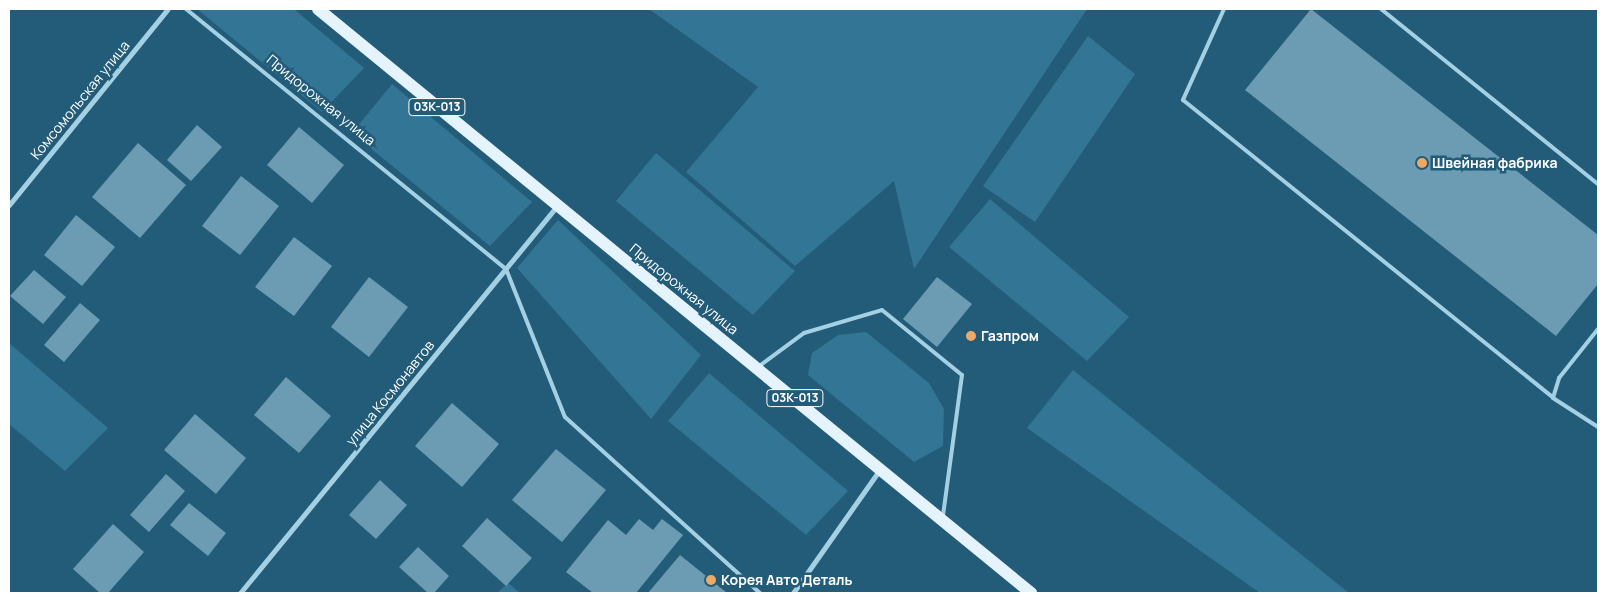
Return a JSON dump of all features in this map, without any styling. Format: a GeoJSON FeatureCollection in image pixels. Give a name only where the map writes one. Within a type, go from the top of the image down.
{"type":"FeatureCollection","features":[{"type":"Feature","properties":{"kind":"main road","name":"Придорожная улица"},"geometry":{"type":"LineString","coordinates":[[318,9],[1031,593]]}},
{"type":"Feature","properties":{"kind":"street","name":"Комсомольская улица"},"geometry":{"type":"LineString","coordinates":[[9,205],[168,9]]}},
{"type":"Feature","properties":{"kind":"street","name":"улица Космонавтов"},"geometry":{"type":"LineString","coordinates":[[240,593],[557,206]]}},
{"type":"Feature","properties":{"kind":"street"},"geometry":{"type":"LineString","coordinates":[[793,593],[880,468]]}},
{"type":"Feature","properties":{"kind":"lane","name":"Придорожная улица"},"geometry":{"type":"LineString","coordinates":[[186,9],[506,269],[565,417],[760,593]]}},
{"type":"Feature","properties":{"kind":"lane"},"geometry":{"type":"LineString","coordinates":[[1224,9],[1183,100],[1553,398],[1598,427]]}},
{"type":"Feature","properties":{"kind":"lane"},"geometry":{"type":"LineString","coordinates":[[1381,9],[1598,184]]}},
{"type":"Feature","properties":{"kind":"lane"},"geometry":{"type":"LineString","coordinates":[[758,368],[804,334],[882,310],[962,376],[942,520]]}},
{"type":"Feature","properties":{"kind":"lane"},"geometry":{"type":"LineString","coordinates":[[1553,398],[1559,378],[1598,329]]}},
{"type":"Feature","properties":{"kind":"shaded area"},"geometry":{"type":"Polygon","coordinates":[[[197,9],[294,9],[364,68],[322,112],[197,9]]]}},
{"type":"Feature","properties":{"kind":"shaded area"},"geometry":{"type":"Polygon","coordinates":[[[649,9],[1087,9],[914,269],[894,181],[795,266],[686,172],[758,87],[649,9]]]}},
{"type":"Feature","properties":{"kind":"shaded area"},"geometry":{"type":"Polygon","coordinates":[[[1088,36],[1135,74],[1035,222],[983,186],[1088,36]]]}},
{"type":"Feature","properties":{"kind":"shaded area"},"geometry":{"type":"Polygon","coordinates":[[[392,84],[532,202],[490,246],[352,133],[392,84]]]}},
{"type":"Feature","properties":{"kind":"shaded area"},"geometry":{"type":"Polygon","coordinates":[[[656,153],[795,271],[753,315],[616,201],[656,153]]]}},
{"type":"Feature","properties":{"kind":"shaded area"},"geometry":{"type":"Polygon","coordinates":[[[990,199],[1129,317],[1087,361],[949,247],[990,199]]]}},
{"type":"Feature","properties":{"kind":"shaded area"},"geometry":{"type":"Polygon","coordinates":[[[558,220],[701,355],[651,419],[517,268],[558,220]]]}},
{"type":"Feature","properties":{"kind":"shaded area"},"geometry":{"type":"Polygon","coordinates":[[[866,332],[929,383],[944,409],[943,446],[914,462],[808,375],[812,353],[838,335],[866,332]]]}},
{"type":"Feature","properties":{"kind":"shaded area"},"geometry":{"type":"Polygon","coordinates":[[[9,343],[108,428],[65,471],[9,424],[9,343]]]}},
{"type":"Feature","properties":{"kind":"shaded area"},"geometry":{"type":"Polygon","coordinates":[[[1073,370],[1349,593],[1260,593],[1027,428],[1073,370]]]}},
{"type":"Feature","properties":{"kind":"shaded area"},"geometry":{"type":"Polygon","coordinates":[[[709,373],[848,491],[806,535],[668,421],[709,373]]]}},
{"type":"Feature","properties":{"kind":"shaded area"},"geometry":{"type":"Polygon","coordinates":[[[508,583],[520,593],[497,593],[508,583]]]}},
{"type":"Feature","properties":{"kind":"building","name":"Швейная фабрика"},"geometry":{"type":"Polygon","coordinates":[[[1311,9],[1598,235],[1598,284],[1556,336],[1245,90],[1311,9]]]}},
{"type":"Feature","properties":{"kind":"building"},"geometry":{"type":"Polygon","coordinates":[[[197,125],[222,147],[191,181],[167,160],[197,125]]]}},
{"type":"Feature","properties":{"kind":"building"},"geometry":{"type":"Polygon","coordinates":[[[299,127],[344,165],[312,203],[267,165],[299,127]]]}},
{"type":"Feature","properties":{"kind":"building"},"geometry":{"type":"Polygon","coordinates":[[[138,143],[186,185],[140,238],[92,197],[138,143]]]}},
{"type":"Feature","properties":{"kind":"building"},"geometry":{"type":"Polygon","coordinates":[[[241,176],[279,206],[240,255],[202,226],[241,176]]]}},
{"type":"Feature","properties":{"kind":"building"},"geometry":{"type":"Polygon","coordinates":[[[76,215],[115,247],[82,286],[44,255],[76,215]]]}},
{"type":"Feature","properties":{"kind":"building"},"geometry":{"type":"Polygon","coordinates":[[[294,237],[332,266],[294,316],[255,287],[294,237]]]}},
{"type":"Feature","properties":{"kind":"building"},"geometry":{"type":"Polygon","coordinates":[[[34,270],[66,297],[43,324],[10,296],[34,270]]]}},
{"type":"Feature","properties":{"kind":"building"},"geometry":{"type":"Polygon","coordinates":[[[369,277],[408,307],[369,357],[331,327],[369,277]]]}},
{"type":"Feature","properties":{"kind":"building"},"geometry":{"type":"Polygon","coordinates":[[[937,277],[972,304],[937,347],[903,319],[937,277]]]}},
{"type":"Feature","properties":{"kind":"building"},"geometry":{"type":"Polygon","coordinates":[[[80,303],[100,320],[64,362],[44,345],[80,303]]]}},
{"type":"Feature","properties":{"kind":"building"},"geometry":{"type":"Polygon","coordinates":[[[286,377],[331,416],[299,453],[254,415],[286,377]]]}},
{"type":"Feature","properties":{"kind":"building"},"geometry":{"type":"Polygon","coordinates":[[[452,403],[499,444],[462,487],[415,446],[452,403]]]}},
{"type":"Feature","properties":{"kind":"building"},"geometry":{"type":"Polygon","coordinates":[[[195,414],[246,458],[216,494],[164,450],[195,414]]]}},
{"type":"Feature","properties":{"kind":"building"},"geometry":{"type":"Polygon","coordinates":[[[556,449],[606,490],[562,542],[512,500],[556,449]]]}},
{"type":"Feature","properties":{"kind":"building"},"geometry":{"type":"Polygon","coordinates":[[[166,474],[185,491],[149,532],[130,515],[166,474]]]}},
{"type":"Feature","properties":{"kind":"building"},"geometry":{"type":"Polygon","coordinates":[[[380,480],[407,505],[376,539],[349,515],[380,480]]]}},
{"type":"Feature","properties":{"kind":"building"},"geometry":{"type":"Polygon","coordinates":[[[189,503],[226,533],[208,556],[170,525],[189,503]]]}},
{"type":"Feature","properties":{"kind":"building"},"geometry":{"type":"Polygon","coordinates":[[[487,518],[532,558],[506,586],[462,546],[487,518]]]}},
{"type":"Feature","properties":{"kind":"building"},"geometry":{"type":"Polygon","coordinates":[[[639,519],[653,530],[662,519],[683,535],[636,593],[593,593],[566,572],[608,520],[626,535],[639,519]]]}},
{"type":"Feature","properties":{"kind":"building"},"geometry":{"type":"Polygon","coordinates":[[[113,524],[144,552],[108,593],[100,593],[73,569],[113,524]]]}},
{"type":"Feature","properties":{"kind":"building"},"geometry":{"type":"Polygon","coordinates":[[[418,547],[449,576],[434,593],[428,593],[399,567],[418,547]]]}},
{"type":"Feature","properties":{"kind":"building"},"geometry":{"type":"Polygon","coordinates":[[[680,555],[711,580],[727,593],[648,593],[680,555]]]}},
{"type":"Feature","properties":{"kind":"place","name":"Швейная фабрика"},"geometry":{"type":"Point","coordinates":[1422,163]}},
{"type":"Feature","properties":{"kind":"place","name":"Газпром"},"geometry":{"type":"Point","coordinates":[971,336]}},
{"type":"Feature","properties":{"kind":"place","name":"Корея Авто Деталь"},"geometry":{"type":"Point","coordinates":[711,580]}}]}
